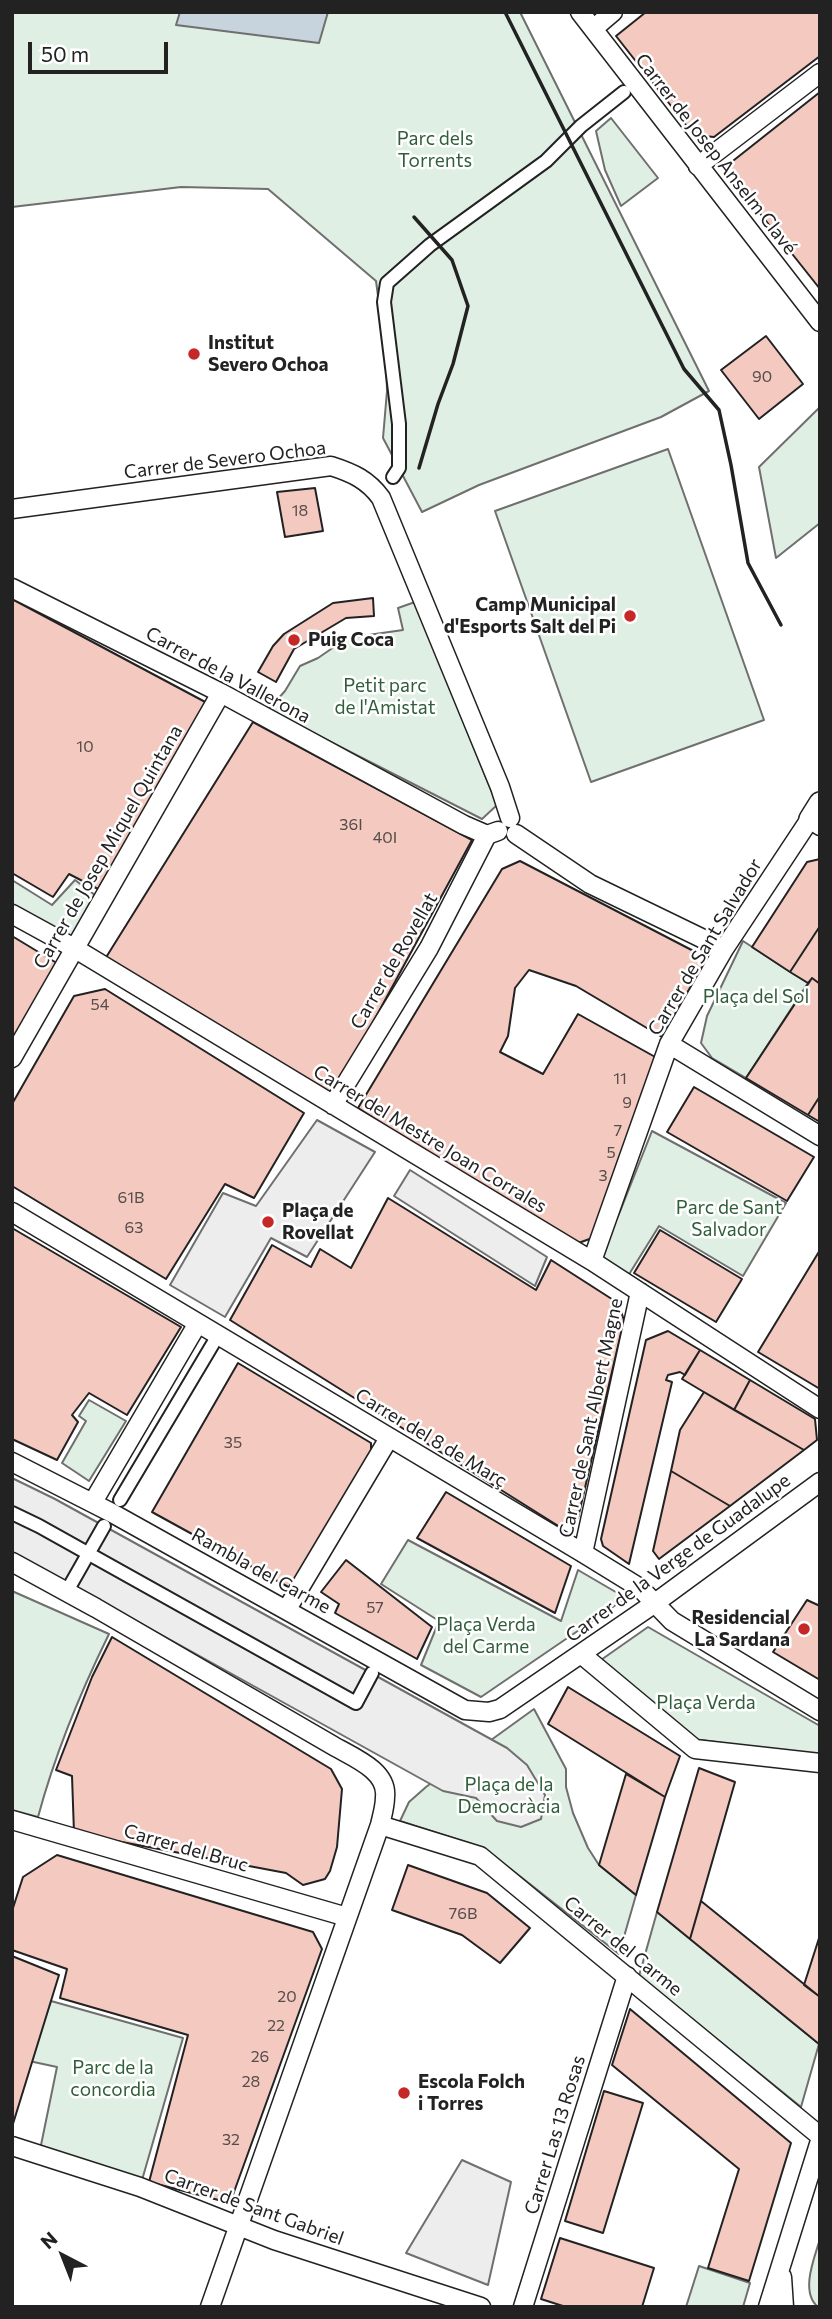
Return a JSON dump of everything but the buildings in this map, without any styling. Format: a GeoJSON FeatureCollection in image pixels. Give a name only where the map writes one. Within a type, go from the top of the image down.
{"type":"FeatureCollection","features":[{"type":"Feature","properties":{"kind":"street","name":"Carrer de Josep Anselm Clavé"},"geometry":{"type":"LineString","coordinates":[[580,12],[820,322]]}},
{"type":"Feature","properties":{"kind":"street"},"geometry":{"type":"LineString","coordinates":[[593,29],[613,12]]}},
{"type":"Feature","properties":{"kind":"street"},"geometry":{"type":"LineString","coordinates":[[698,166],[820,73]]}},
{"type":"Feature","properties":{"kind":"street"},"geometry":{"type":"LineString","coordinates":[[393,477],[398,468],[399,424],[384,302],[387,282],[430,245],[546,161],[581,126],[624,92]]}},
{"type":"Feature","properties":{"kind":"street","name":"Carrer de Severo Ochoa"},"geometry":{"type":"LineString","coordinates":[[12,509],[331,466],[355,474],[372,486],[381,498],[500,788],[503,829]]}},
{"type":"Feature","properties":{"kind":"street","name":"Carrer de la Vallerona"},"geometry":{"type":"LineString","coordinates":[[12,588],[221,693],[464,825],[503,829],[590,884],[724,948]]}},
{"type":"Feature","properties":{"kind":"street","name":"Carrer de Josep Miquel Quintana"},"geometry":{"type":"LineString","coordinates":[[12,1058],[221,693]]}},
{"type":"Feature","properties":{"kind":"street","name":"Carrer de Sant Salvador"},"geometry":{"type":"LineString","coordinates":[[592,1261],[668,1044],[724,948],[816,816]]}},
{"type":"Feature","properties":{"kind":"street","name":"Carrer de Rovellat"},"geometry":{"type":"LineString","coordinates":[[333,1105],[503,829]]}},
{"type":"Feature","properties":{"kind":"street","name":"Carrer del Mestre Joan Corrales"},"geometry":{"type":"LineString","coordinates":[[12,914],[74,948],[592,1261],[820,1409]]}},
{"type":"Feature","properties":{"kind":"street"},"geometry":{"type":"LineString","coordinates":[[668,1044],[820,1136]]}},
{"type":"Feature","properties":{"kind":"street","name":"Carrer del 8 de Març"},"geometry":{"type":"LineString","coordinates":[[12,1212],[640,1588],[672,1621],[820,1711]]}},
{"type":"Feature","properties":{"kind":"street","name":"Carrer de Sant Albert Magne"},"geometry":{"type":"LineString","coordinates":[[583,1553],[640,1292]]}},
{"type":"Feature","properties":{"kind":"street"},"geometry":{"type":"LineString","coordinates":[[93,1502],[198,1323]]}},
{"type":"Feature","properties":{"kind":"street"},"geometry":{"type":"LineString","coordinates":[[121,1500],[214,1342]]}},
{"type":"Feature","properties":{"kind":"street"},"geometry":{"type":"LineString","coordinates":[[287,1609],[389,1438]]}},
{"type":"Feature","properties":{"kind":"street","name":"Rambla del Carme"},"geometry":{"type":"LineString","coordinates":[[12,1462],[93,1502],[465,1710],[489,1712]]}},
{"type":"Feature","properties":{"kind":"street","name":"Carrer de la Verge de Guadalupe"},"geometry":{"type":"LineString","coordinates":[[489,1712],[500,1709],[655,1604],[820,1482]]}},
{"type":"Feature","properties":{"kind":"street"},"geometry":{"type":"LineString","coordinates":[[12,1513],[39,1525],[356,1703],[372,1673]]}},
{"type":"Feature","properties":{"kind":"street"},"geometry":{"type":"LineString","coordinates":[[71,1584],[104,1526]]}},
{"type":"Feature","properties":{"kind":"street"},"geometry":{"type":"LineString","coordinates":[[12,1562],[367,1765],[384,1783],[386,1795],[380,1825],[210,2307]]}},
{"type":"Feature","properties":{"kind":"street"},"geometry":{"type":"LineString","coordinates":[[582,1654],[695,1749],[820,1763]]}},
{"type":"Feature","properties":{"kind":"street","name":"Carrer del Bruc"},"geometry":{"type":"LineString","coordinates":[[13,1823],[347,1917]]}},
{"type":"Feature","properties":{"kind":"street","name":"Carrer del Carme"},"geometry":{"type":"LineString","coordinates":[[380,1825],[480,1856],[820,2138]]}},
{"type":"Feature","properties":{"kind":"street","name":"Carrer Las 13 Rosas"},"geometry":{"type":"LineString","coordinates":[[523,2307],[627,1976]]}},
{"type":"Feature","properties":{"kind":"street"},"geometry":{"type":"LineString","coordinates":[[768,2307],[820,2138]]}},
{"type":"Feature","properties":{"kind":"street","name":"Carrer de Sant Gabriel"},"geometry":{"type":"LineString","coordinates":[[12,2146],[140,2187],[274,2240],[481,2307]]}},
{"type":"Feature","properties":{"kind":"street"},"geometry":{"type":"LineString","coordinates":[[782,2259],[784,2307]]}},
{"type":"Feature","properties":{"kind":"green space","name":"Parc dels Torrents"},"geometry":{"type":"Polygon","coordinates":[[[12,12],[520,12],[709,391],[661,417],[479,485],[422,512],[383,438],[387,391],[386,355],[376,281],[268,189],[181,187],[12,207],[12,12]]]}},
{"type":"Feature","properties":{"kind":"green space"},"geometry":{"type":"Polygon","coordinates":[[[611,118],[658,178],[621,206],[605,170],[596,131],[611,118]]]}},
{"type":"Feature","properties":{"kind":"green space"},"geometry":{"type":"Polygon","coordinates":[[[820,407],[820,523],[776,558],[759,467],[820,407]]]}},
{"type":"Feature","properties":{"kind":"green space","name":"Camp Municipal d'Esports Salt del Pi"},"geometry":{"type":"Polygon","coordinates":[[[668,449],[764,720],[591,782],[495,511],[668,449]]]}},
{"type":"Feature","properties":{"kind":"green space","name":"Petit parc de l'Amistat"},"geometry":{"type":"Polygon","coordinates":[[[415,602],[497,805],[482,819],[268,710],[285,691],[300,666],[318,658],[347,638],[403,630],[398,608],[415,602]]]}},
{"type":"Feature","properties":{"kind":"green space"},"geometry":{"type":"Polygon","coordinates":[[[12,880],[52,905],[75,880],[99,898],[71,943],[12,910],[12,880]]]}},
{"type":"Feature","properties":{"kind":"green space","name":"Plaça del Sol"},"geometry":{"type":"Polygon","coordinates":[[[743,941],[808,983],[746,1078],[712,1058],[701,1043],[707,1016],[743,941]]]}},
{"type":"Feature","properties":{"kind":"green space","name":"Parc de Sant Salvador"},"geometry":{"type":"Polygon","coordinates":[[[652,1131],[786,1203],[743,1276],[659,1226],[628,1276],[599,1258],[652,1131]]]}},
{"type":"Feature","properties":{"kind":"green space"},"geometry":{"type":"Polygon","coordinates":[[[89,1400],[126,1421],[89,1481],[62,1463],[86,1421],[79,1416],[89,1400]]]}},
{"type":"Feature","properties":{"kind":"green space","name":"Plaça Verda del Carme"},"geometry":{"type":"Polygon","coordinates":[[[408,1540],[561,1621],[578,1570],[626,1598],[481,1697],[421,1665],[439,1621],[381,1584],[408,1540]]]}},
{"type":"Feature","properties":{"kind":"green space"},"geometry":{"type":"Polygon","coordinates":[[[12,1591],[109,1634],[69,1724],[38,1817],[12,1810],[12,1591]]]}},
{"type":"Feature","properties":{"kind":"green space","name":"Plaça Verda"},"geometry":{"type":"Polygon","coordinates":[[[648,1627],[820,1726],[820,1756],[693,1739],[598,1662],[648,1627]]]}},
{"type":"Feature","properties":{"kind":"green space","name":"Plaça de la Democràcia"},"geometry":{"type":"Polygon","coordinates":[[[534,1709],[566,1769],[566,1787],[573,1813],[588,1848],[599,1865],[636,1895],[619,1954],[484,1848],[400,1821],[409,1802],[426,1787],[534,1709]]]}},
{"type":"Feature","properties":{"kind":"green space"},"geometry":{"type":"Polygon","coordinates":[[[657,1912],[819,2044],[801,2107],[639,1976],[657,1912]]]}},
{"type":"Feature","properties":{"kind":"green space","name":"Parc de la concordia"},"geometry":{"type":"Polygon","coordinates":[[[51,2001],[183,2038],[140,2187],[40,2150],[57,2067],[29,2061],[51,2001]]]}},
{"type":"Feature","properties":{"kind":"green space"},"geometry":{"type":"Polygon","coordinates":[[[820,2239],[818,2307],[813,2301],[809,2284],[820,2239]]]}},
{"type":"Feature","properties":{"kind":"green space"},"geometry":{"type":"Polygon","coordinates":[[[699,2266],[750,2283],[743,2307],[686,2307],[699,2266]]]}},
{"type":"Feature","properties":{"kind":"shaded area"},"geometry":{"type":"Polygon","coordinates":[[[180,12],[328,12],[319,43],[176,25],[180,12]]]}},
{"type":"Feature","properties":{"kind":"shaded area","name":"Plaça de Rovellat"},"geometry":{"type":"Polygon","coordinates":[[[317,1120],[375,1152],[307,1257],[271,1238],[225,1317],[170,1285],[223,1193],[256,1206],[317,1120]]]}},
{"type":"Feature","properties":{"kind":"shaded area"},"geometry":{"type":"Polygon","coordinates":[[[410,1170],[547,1257],[535,1286],[394,1196],[410,1170]]]}},
{"type":"Feature","properties":{"kind":"shaded area"},"geometry":{"type":"Polygon","coordinates":[[[12,1478],[55,1499],[507,1748],[527,1765],[545,1795],[541,1819],[521,1827],[497,1821],[476,1798],[443,1791],[12,1552],[12,1478]]]}},
{"type":"Feature","properties":{"kind":"shaded area"},"geometry":{"type":"Polygon","coordinates":[[[462,2160],[511,2182],[488,2285],[406,2253],[462,2160]]]}},
{"type":"Feature","properties":{"kind":"wall"},"geometry":{"type":"LineString","coordinates":[[505,12],[684,369],[719,410],[748,563],[781,625]]}},
{"type":"Feature","properties":{"kind":"wall"},"geometry":{"type":"LineString","coordinates":[[414,217],[452,260],[468,306],[453,364],[419,468]]}},
{"type":"Feature","properties":{"kind":"place","name":"Institut Severo Ochoa"},"geometry":{"type":"Point","coordinates":[194,354]}},
{"type":"Feature","properties":{"kind":"place","name":"Camp Municipal d'Esports Salt del Pi"},"geometry":{"type":"Point","coordinates":[630,616]}},
{"type":"Feature","properties":{"kind":"place","name":"Puig Coca"},"geometry":{"type":"Point","coordinates":[294,640]}},
{"type":"Feature","properties":{"kind":"place","name":"Plaça de Rovellat"},"geometry":{"type":"Point","coordinates":[268,1222]}},
{"type":"Feature","properties":{"kind":"place","name":"Residencial La Sardana"},"geometry":{"type":"Point","coordinates":[804,1629]}},
{"type":"Feature","properties":{"kind":"place","name":"Escola Folch i Torres"},"geometry":{"type":"Point","coordinates":[404,2093]}}]}
